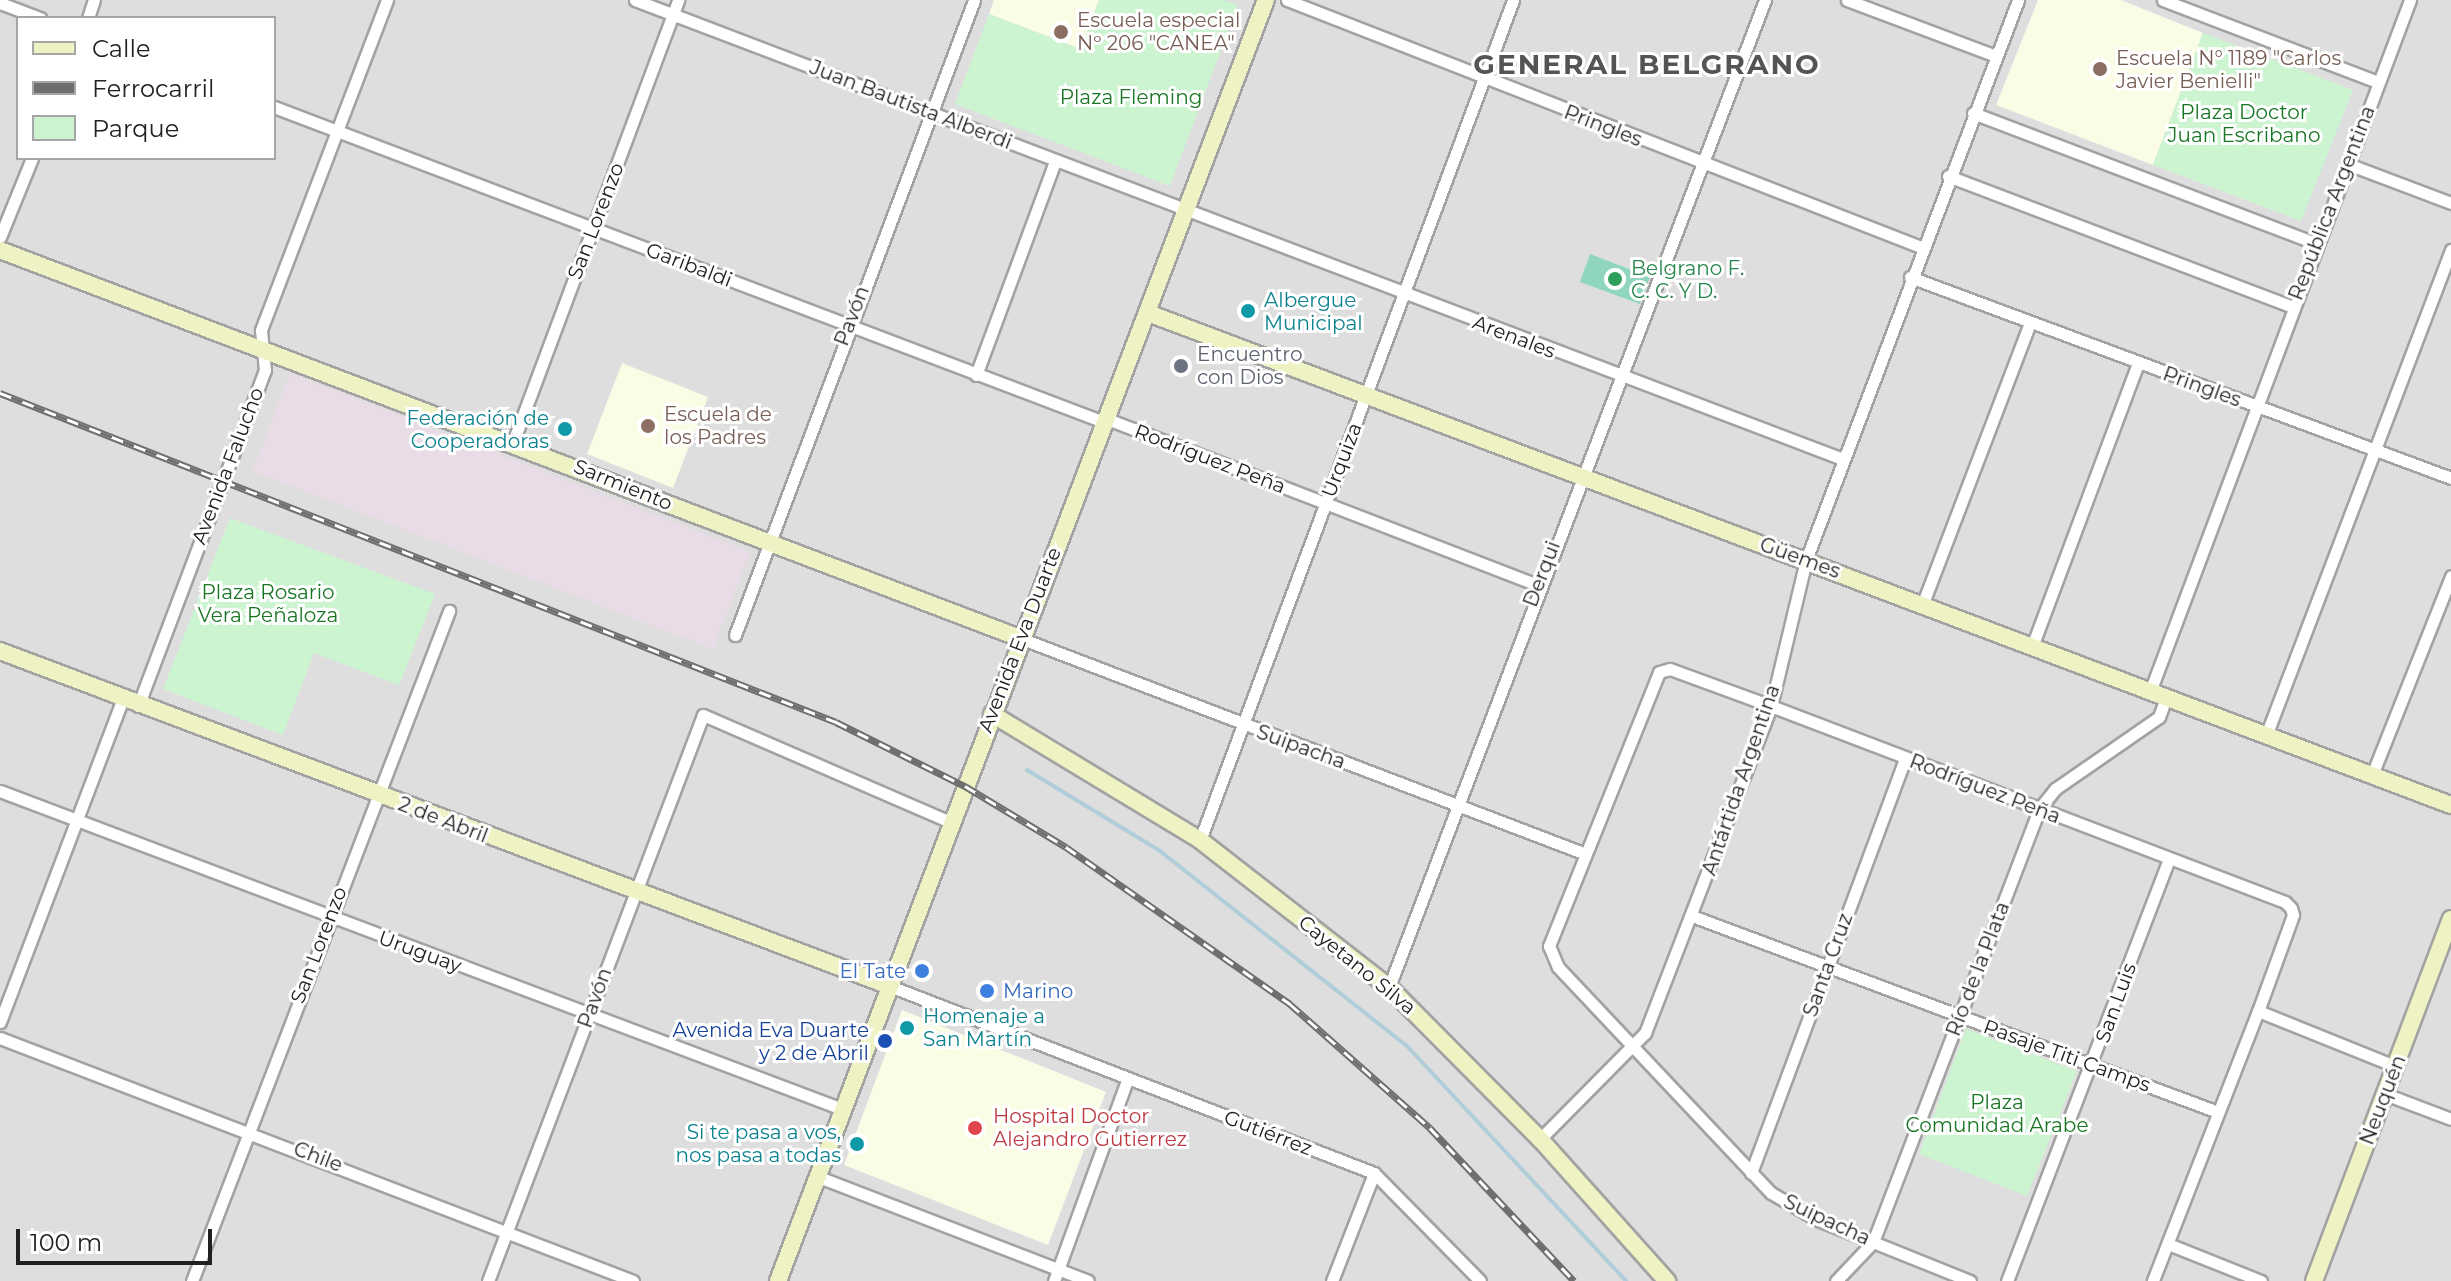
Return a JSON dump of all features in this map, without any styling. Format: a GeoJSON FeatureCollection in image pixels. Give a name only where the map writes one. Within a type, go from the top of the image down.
{"type":"FeatureCollection","features":[{"type":"Feature","properties":{"kind":"street","name":"Avenida Falucho"},"geometry":{"type":"LineString","coordinates":[[0,1022],[75,820],[130,703],[265,370],[261,330],[387,0]]}},
{"type":"Feature","properties":{"kind":"street","name":"Juan Bautista Alberdi"},"geometry":{"type":"LineString","coordinates":[[635,0],[1186,211]]}},
{"type":"Feature","properties":{"kind":"street","name":"San Lorenzo"},"geometry":{"type":"LineString","coordinates":[[513,442],[678,0]]}},
{"type":"Feature","properties":{"kind":"street","name":"Pavón"},"geometry":{"type":"LineString","coordinates":[[735,635],[847,327],[974,0]]}},
{"type":"Feature","properties":{"kind":"street","name":"Avenida Eva Duarte"},"geometry":{"type":"LineString","coordinates":[[778,1281],[819,1177],[887,985],[1266,0]]}},
{"type":"Feature","properties":{"kind":"street","name":"Pringles"},"geometry":{"type":"LineString","coordinates":[[1287,0],[1483,79],[1921,247]]}},
{"type":"Feature","properties":{"kind":"street","name":"Urquiza"},"geometry":{"type":"LineString","coordinates":[[1200,840],[1513,0]]}},
{"type":"Feature","properties":{"kind":"street","name":"Derqui"},"geometry":{"type":"LineString","coordinates":[[1389,987],[1538,585],[1765,0]]}},
{"type":"Feature","properties":{"kind":"street"},"geometry":{"type":"LineString","coordinates":[[1847,0],[1996,56]]}},
{"type":"Feature","properties":{"kind":"street","name":"Antártida Argentina"},"geometry":{"type":"LineString","coordinates":[[1540,1139],[1645,1033],[1771,706],[1806,560],[1921,247],[2018,0]]}},
{"type":"Feature","properties":{"kind":"street"},"geometry":{"type":"LineString","coordinates":[[2163,0],[2378,82]]}},
{"type":"Feature","properties":{"kind":"street","name":"República Argentina"},"geometry":{"type":"LineString","coordinates":[[2254,407],[2410,0]]}},
{"type":"Feature","properties":{"kind":"street"},"geometry":{"type":"LineString","coordinates":[[0,3],[35,16]]}},
{"type":"Feature","properties":{"kind":"street","name":"Garibaldi"},"geometry":{"type":"LineString","coordinates":[[276,108],[594,227],[847,327],[1105,420]]}},
{"type":"Feature","properties":{"kind":"street"},"geometry":{"type":"LineString","coordinates":[[1973,113],[2318,244]]}},
{"type":"Feature","properties":{"kind":"street"},"geometry":{"type":"LineString","coordinates":[[0,237],[31,160]]}},
{"type":"Feature","properties":{"kind":"street"},"geometry":{"type":"LineString","coordinates":[[976,375],[1055,161]]}},
{"type":"Feature","properties":{"kind":"street"},"geometry":{"type":"LineString","coordinates":[[2348,164],[2451,203]]}},
{"type":"Feature","properties":{"kind":"street"},"geometry":{"type":"LineString","coordinates":[[1948,176],[2292,307]]}},
{"type":"Feature","properties":{"kind":"street","name":"Arenales"},"geometry":{"type":"LineString","coordinates":[[1186,211],[1618,377],[1843,459]]}},
{"type":"Feature","properties":{"kind":"street","name":"Sarmiento"},"geometry":{"type":"LineString","coordinates":[[0,250],[513,442],[1020,638]]}},
{"type":"Feature","properties":{"kind":"street"},"geometry":{"type":"LineString","coordinates":[[2267,733],[2451,250]]}},
{"type":"Feature","properties":{"kind":"street","name":"Pringles"},"geometry":{"type":"LineString","coordinates":[[1910,277],[2451,478]]}},
{"type":"Feature","properties":{"kind":"street","name":"Güemes"},"geometry":{"type":"LineString","coordinates":[[1148,313],[2033,644],[2451,805]]}},
{"type":"Feature","properties":{"kind":"street"},"geometry":{"type":"LineString","coordinates":[[1923,603],[2030,323]]}},
{"type":"Feature","properties":{"kind":"street"},"geometry":{"type":"LineString","coordinates":[[2033,644],[2138,363]]}},
{"type":"Feature","properties":{"kind":"street"},"geometry":{"type":"LineString","coordinates":[[2151,689],[2254,407]]}},
{"type":"Feature","properties":{"kind":"street","name":"Rodríguez Peña"},"geometry":{"type":"LineString","coordinates":[[1105,420],[1538,585]]}},
{"type":"Feature","properties":{"kind":"street"},"geometry":{"type":"LineString","coordinates":[[2372,775],[2451,576]]}},
{"type":"Feature","properties":{"kind":"street","name":"San Lorenzo"},"geometry":{"type":"LineString","coordinates":[[192,1281],[449,611]]}},
{"type":"Feature","properties":{"kind":"street","name":"Suipacha"},"geometry":{"type":"LineString","coordinates":[[1020,638],[1241,725],[1583,853],[1549,946],[1558,967],[1631,1048],[1751,1173],[1795,1208],[1970,1281]]}},
{"type":"Feature","properties":{"kind":"street","name":"2 de Abril"},"geometry":{"type":"LineString","coordinates":[[0,651],[130,703],[887,985]]}},
{"type":"Feature","properties":{"kind":"street","name":"Rodríguez Peña"},"geometry":{"type":"LineString","coordinates":[[1583,853],[1652,679],[1670,669],[2285,902],[2293,915],[2258,1011]]}},
{"type":"Feature","properties":{"kind":"street","name":"Río de la Plata"},"geometry":{"type":"LineString","coordinates":[[1836,1281],[1873,1242],[2039,809],[2055,789],[2159,717],[2167,695]]}},
{"type":"Feature","properties":{"kind":"street","name":"Cayetano Silva"},"geometry":{"type":"LineString","coordinates":[[992,714],[1200,840],[1389,987],[1540,1139],[1667,1281]]}},
{"type":"Feature","properties":{"kind":"street","name":"Pavón"},"geometry":{"type":"LineString","coordinates":[[488,1281],[703,715],[950,822]]}},
{"type":"Feature","properties":{"kind":"street","name":"Santa Cruz"},"geometry":{"type":"LineString","coordinates":[[1751,1173],[1905,758]]}},
{"type":"Feature","properties":{"kind":"street","name":"Uruguay"},"geometry":{"type":"LineString","coordinates":[[0,791],[329,918],[842,1109]]}},
{"type":"Feature","properties":{"kind":"street","name":"San Luis"},"geometry":{"type":"LineString","coordinates":[[2007,1281],[2169,859]]}},
{"type":"Feature","properties":{"kind":"street","name":"Pasaje Titi Camps"},"geometry":{"type":"LineString","coordinates":[[1692,916],[2218,1112]]}},
{"type":"Feature","properties":{"kind":"street","name":"Neuquén"},"geometry":{"type":"LineString","coordinates":[[2314,1281],[2451,919]]}},
{"type":"Feature","properties":{"kind":"street","name":"Gutiérrez"},"geometry":{"type":"LineString","coordinates":[[887,985],[1374,1173],[1480,1281]]}},
{"type":"Feature","properties":{"kind":"street"},"geometry":{"type":"LineString","coordinates":[[2153,1281],[2258,1011],[2395,1066]]}},
{"type":"Feature","properties":{"kind":"street","name":"Chile"},"geometry":{"type":"LineString","coordinates":[[0,1038],[250,1131],[633,1281]]}},
{"type":"Feature","properties":{"kind":"street"},"geometry":{"type":"LineString","coordinates":[[1056,1275],[1127,1080]]}},
{"type":"Feature","properties":{"kind":"street"},"geometry":{"type":"LineString","coordinates":[[2385,1094],[2451,1119]]}},
{"type":"Feature","properties":{"kind":"street"},"geometry":{"type":"LineString","coordinates":[[1332,1281],[1374,1173]]}},
{"type":"Feature","properties":{"kind":"street"},"geometry":{"type":"LineString","coordinates":[[819,1177],[1056,1275],[1088,1281]]}},
{"type":"Feature","properties":{"kind":"street"},"geometry":{"type":"LineString","coordinates":[[2168,1244],[2261,1281]]}},
{"type":"Feature","properties":{"kind":"shaded area"},"geometry":{"type":"Polygon","coordinates":[[[0,0],[2451,0],[2451,1281],[0,1281],[0,0]]]}},
{"type":"Feature","properties":{"kind":"shaded area","name":"Escuela especial Nº 206 \"CANEA\""},"geometry":{"type":"Polygon","coordinates":[[[994,0],[1099,0],[1081,49],[989,14],[994,0]]]}},
{"type":"Feature","properties":{"kind":"shaded area","name":"Escuela N° 1189 \"Carlos Javier Benielli\""},"geometry":{"type":"Polygon","coordinates":[[[2038,0],[2121,0],[2203,33],[2153,165],[1996,105],[2038,0]]]}},
{"type":"Feature","properties":{"kind":"shaded area","name":"Escuela de los Padres"},"geometry":{"type":"Polygon","coordinates":[[[622,363],[708,397],[673,488],[587,454],[622,363]]]}},
{"type":"Feature","properties":{"kind":"shaded area"},"geometry":{"type":"Polygon","coordinates":[[[290,373],[750,552],[713,649],[253,471],[290,373]]]}},
{"type":"Feature","properties":{"kind":"shaded area","name":"Hospital Doctor Alejandro Gutierrez"},"geometry":{"type":"Polygon","coordinates":[[[902,1010],[1106,1092],[1048,1245],[844,1165],[902,1010]]]}},
{"type":"Feature","properties":{"kind":"green space","name":"Plaza Fleming"},"geometry":{"type":"Polygon","coordinates":[[[1099,0],[1224,0],[1238,5],[1170,186],[955,104],[989,14],[1080,49],[1099,0]]]}},
{"type":"Feature","properties":{"kind":"green space","name":"Plaza Doctor Juan Escribano"},"geometry":{"type":"Polygon","coordinates":[[[2203,33],[2353,90],[2301,221],[2153,165],[2203,33]]]}},
{"type":"Feature","properties":{"kind":"green space","name":"Belgrano F. C. C. Y D."},"geometry":{"type":"Polygon","coordinates":[[[1590,254],[1650,277],[1640,304],[1580,282],[1590,254]]]}},
{"type":"Feature","properties":{"kind":"green space","name":"Plaza Rosario Vera Peñaloza"},"geometry":{"type":"Polygon","coordinates":[[[230,518],[435,594],[399,685],[314,653],[283,735],[163,689],[230,518]]]}},
{"type":"Feature","properties":{"kind":"green space","name":"Plaza Comunidad Arabe"},"geometry":{"type":"Polygon","coordinates":[[[1966,1029],[2077,1071],[2027,1196],[1919,1154],[1966,1029]]]}},
{"type":"Feature","properties":{"kind":"waterway"},"geometry":{"type":"LineString","coordinates":[[1027,770],[1160,851],[1406,1045],[1626,1281]]}},
{"type":"Feature","properties":{"kind":"railway"},"geometry":{"type":"LineString","coordinates":[[0,393],[836,722],[965,786],[1066,847],[1290,1004],[1430,1128],[1574,1281]]}},
{"type":"Feature","properties":{"kind":"place","name":"Escuela especial Nº 206 \"CANEA\""},"geometry":{"type":"Point","coordinates":[1061,32]}},
{"type":"Feature","properties":{"kind":"place","name":"Escuela N° 1189 \"Carlos Javier Benielli\""},"geometry":{"type":"Point","coordinates":[2100,69]}},
{"type":"Feature","properties":{"kind":"place","name":"Belgrano F. C. C. Y D."},"geometry":{"type":"Point","coordinates":[1615,279]}},
{"type":"Feature","properties":{"kind":"place","name":"Albergue Municipal"},"geometry":{"type":"Point","coordinates":[1248,311]}},
{"type":"Feature","properties":{"kind":"place","name":"Encuentro con Dios"},"geometry":{"type":"Point","coordinates":[1181,366]}},
{"type":"Feature","properties":{"kind":"place","name":"Escuela de los Padres"},"geometry":{"type":"Point","coordinates":[648,426]}},
{"type":"Feature","properties":{"kind":"place","name":"Federación de Cooperadoras"},"geometry":{"type":"Point","coordinates":[565,429]}},
{"type":"Feature","properties":{"kind":"place","name":"El Tate"},"geometry":{"type":"Point","coordinates":[922,971]}},
{"type":"Feature","properties":{"kind":"place","name":"Marino"},"geometry":{"type":"Point","coordinates":[987,991]}},
{"type":"Feature","properties":{"kind":"place","name":"Homenaje a San Martín"},"geometry":{"type":"Point","coordinates":[907,1028]}},
{"type":"Feature","properties":{"kind":"place","name":"Avenida Eva Duarte y 2 de Abril"},"geometry":{"type":"Point","coordinates":[885,1041]}},
{"type":"Feature","properties":{"kind":"place","name":"Hospital Doctor Alejandro Gutierrez"},"geometry":{"type":"Point","coordinates":[975,1128]}},
{"type":"Feature","properties":{"kind":"place","name":"Si te pasa a vos, nos pasa a todas"},"geometry":{"type":"Point","coordinates":[857,1144]}},
{"type":"Feature","properties":{"kind":"district","name":"GENERAL BELGRANO"},"geometry":{"type":"Point","coordinates":[1647,64]}}]}
